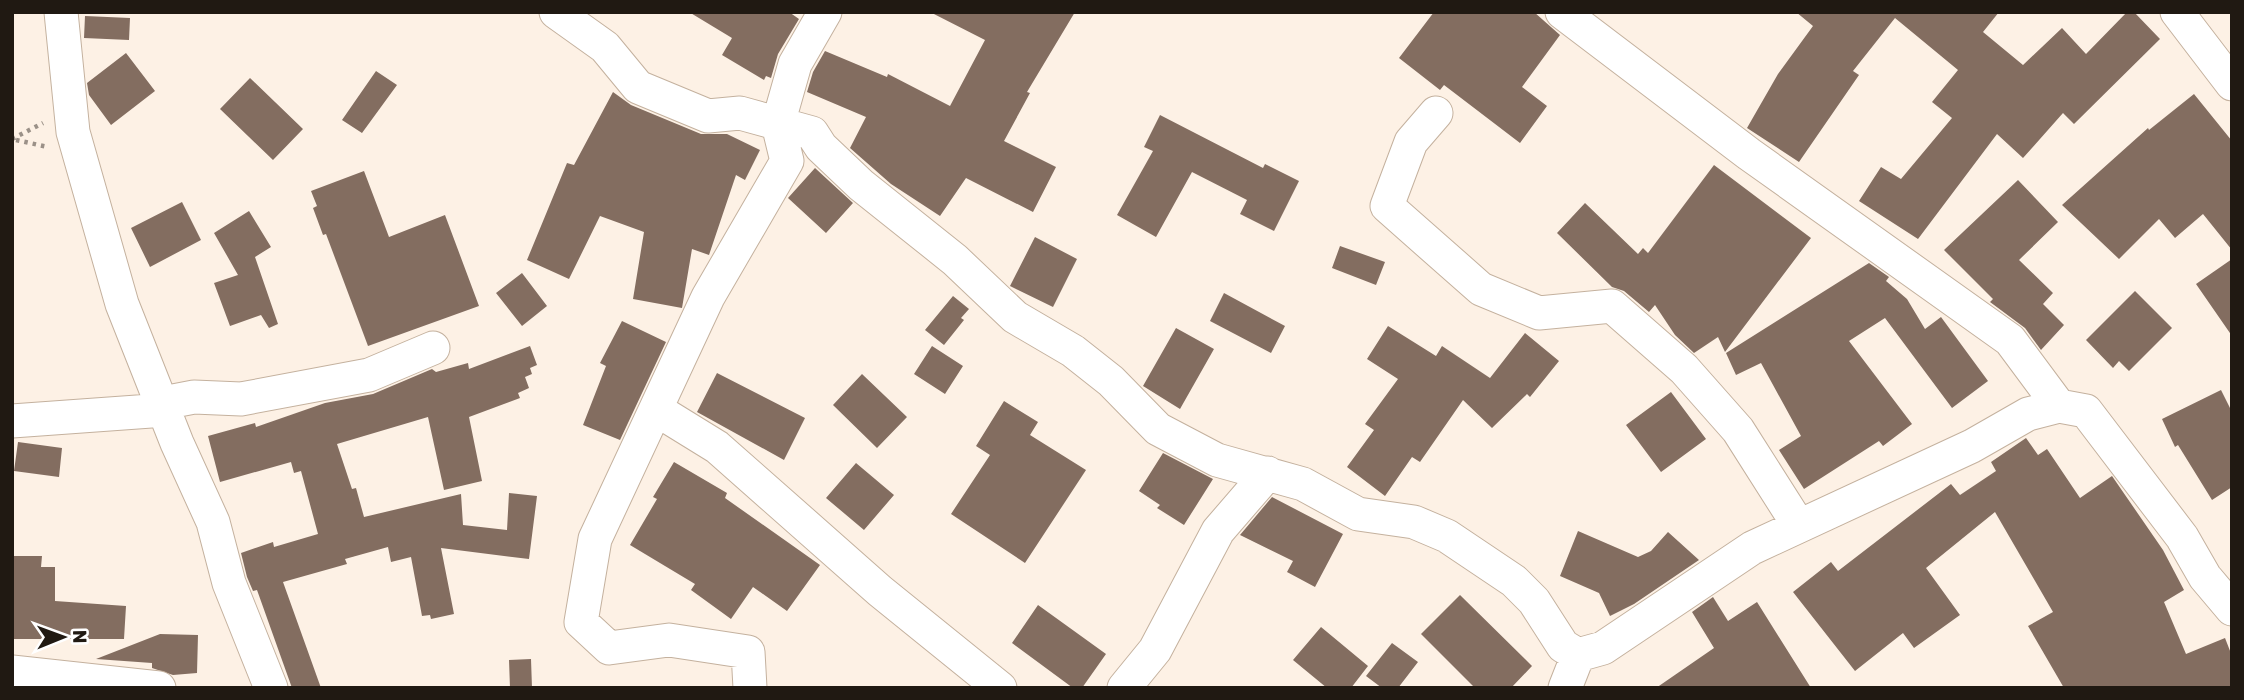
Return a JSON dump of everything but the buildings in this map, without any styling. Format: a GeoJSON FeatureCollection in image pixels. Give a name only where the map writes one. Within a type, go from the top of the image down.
{"type":"FeatureCollection","features":[{"type":"Feature","properties":{"kind":"street"},"geometry":{"type":"LineString","coordinates":[[61,12],[73,132],[122,304],[213,522],[260,685]]}},
{"type":"Feature","properties":{"kind":"street"},"geometry":{"type":"LineString","coordinates":[[556,12],[605,47],[638,88],[708,116],[740,113],[812,133],[821,147],[860,185],[955,260],[1015,317],[1073,351],[1111,381],[1158,429],[1217,460],[1303,484],[1358,514],[1414,522],[1447,536],[1514,581],[1534,601],[1563,646],[1577,655],[1603,648],[1752,548],[1972,446],[2028,414],[2059,405],[2086,411],[2182,537],[2205,577],[2232,609]]}},
{"type":"Feature","properties":{"kind":"street"},"geometry":{"type":"LineString","coordinates":[[750,688],[748,652],[668,640],[609,648],[581,622],[596,539],[708,297],[787,161],[778,124],[795,64],[825,12]]}},
{"type":"Feature","properties":{"kind":"street"},"geometry":{"type":"LineString","coordinates":[[1562,12],[1749,154],[2010,340],[2059,405]]}},
{"type":"Feature","properties":{"kind":"street"},"geometry":{"type":"LineString","coordinates":[[2177,12],[2232,84]]}},
{"type":"Feature","properties":{"kind":"street"},"geometry":{"type":"LineString","coordinates":[[1436,113],[1411,142],[1387,206],[1480,289],[1539,313],[1612,306],[1684,369],[1738,430],[1799,526]]}},
{"type":"Feature","properties":{"kind":"street"},"geometry":{"type":"LineString","coordinates":[[12,421],[164,406],[194,397],[241,399],[369,375],[433,348]]}},
{"type":"Feature","properties":{"kind":"street"},"geometry":{"type":"LineString","coordinates":[[657,410],[717,447],[880,591],[1000,688]]}},
{"type":"Feature","properties":{"kind":"street"},"geometry":{"type":"LineString","coordinates":[[1124,688],[1155,650],[1218,531],[1268,473]]}},
{"type":"Feature","properties":{"kind":"street"},"geometry":{"type":"LineString","coordinates":[[1564,688],[1577,655]]}},
{"type":"Feature","properties":{"kind":"street"},"geometry":{"type":"LineString","coordinates":[[12,672],[159,688]]}}]}
